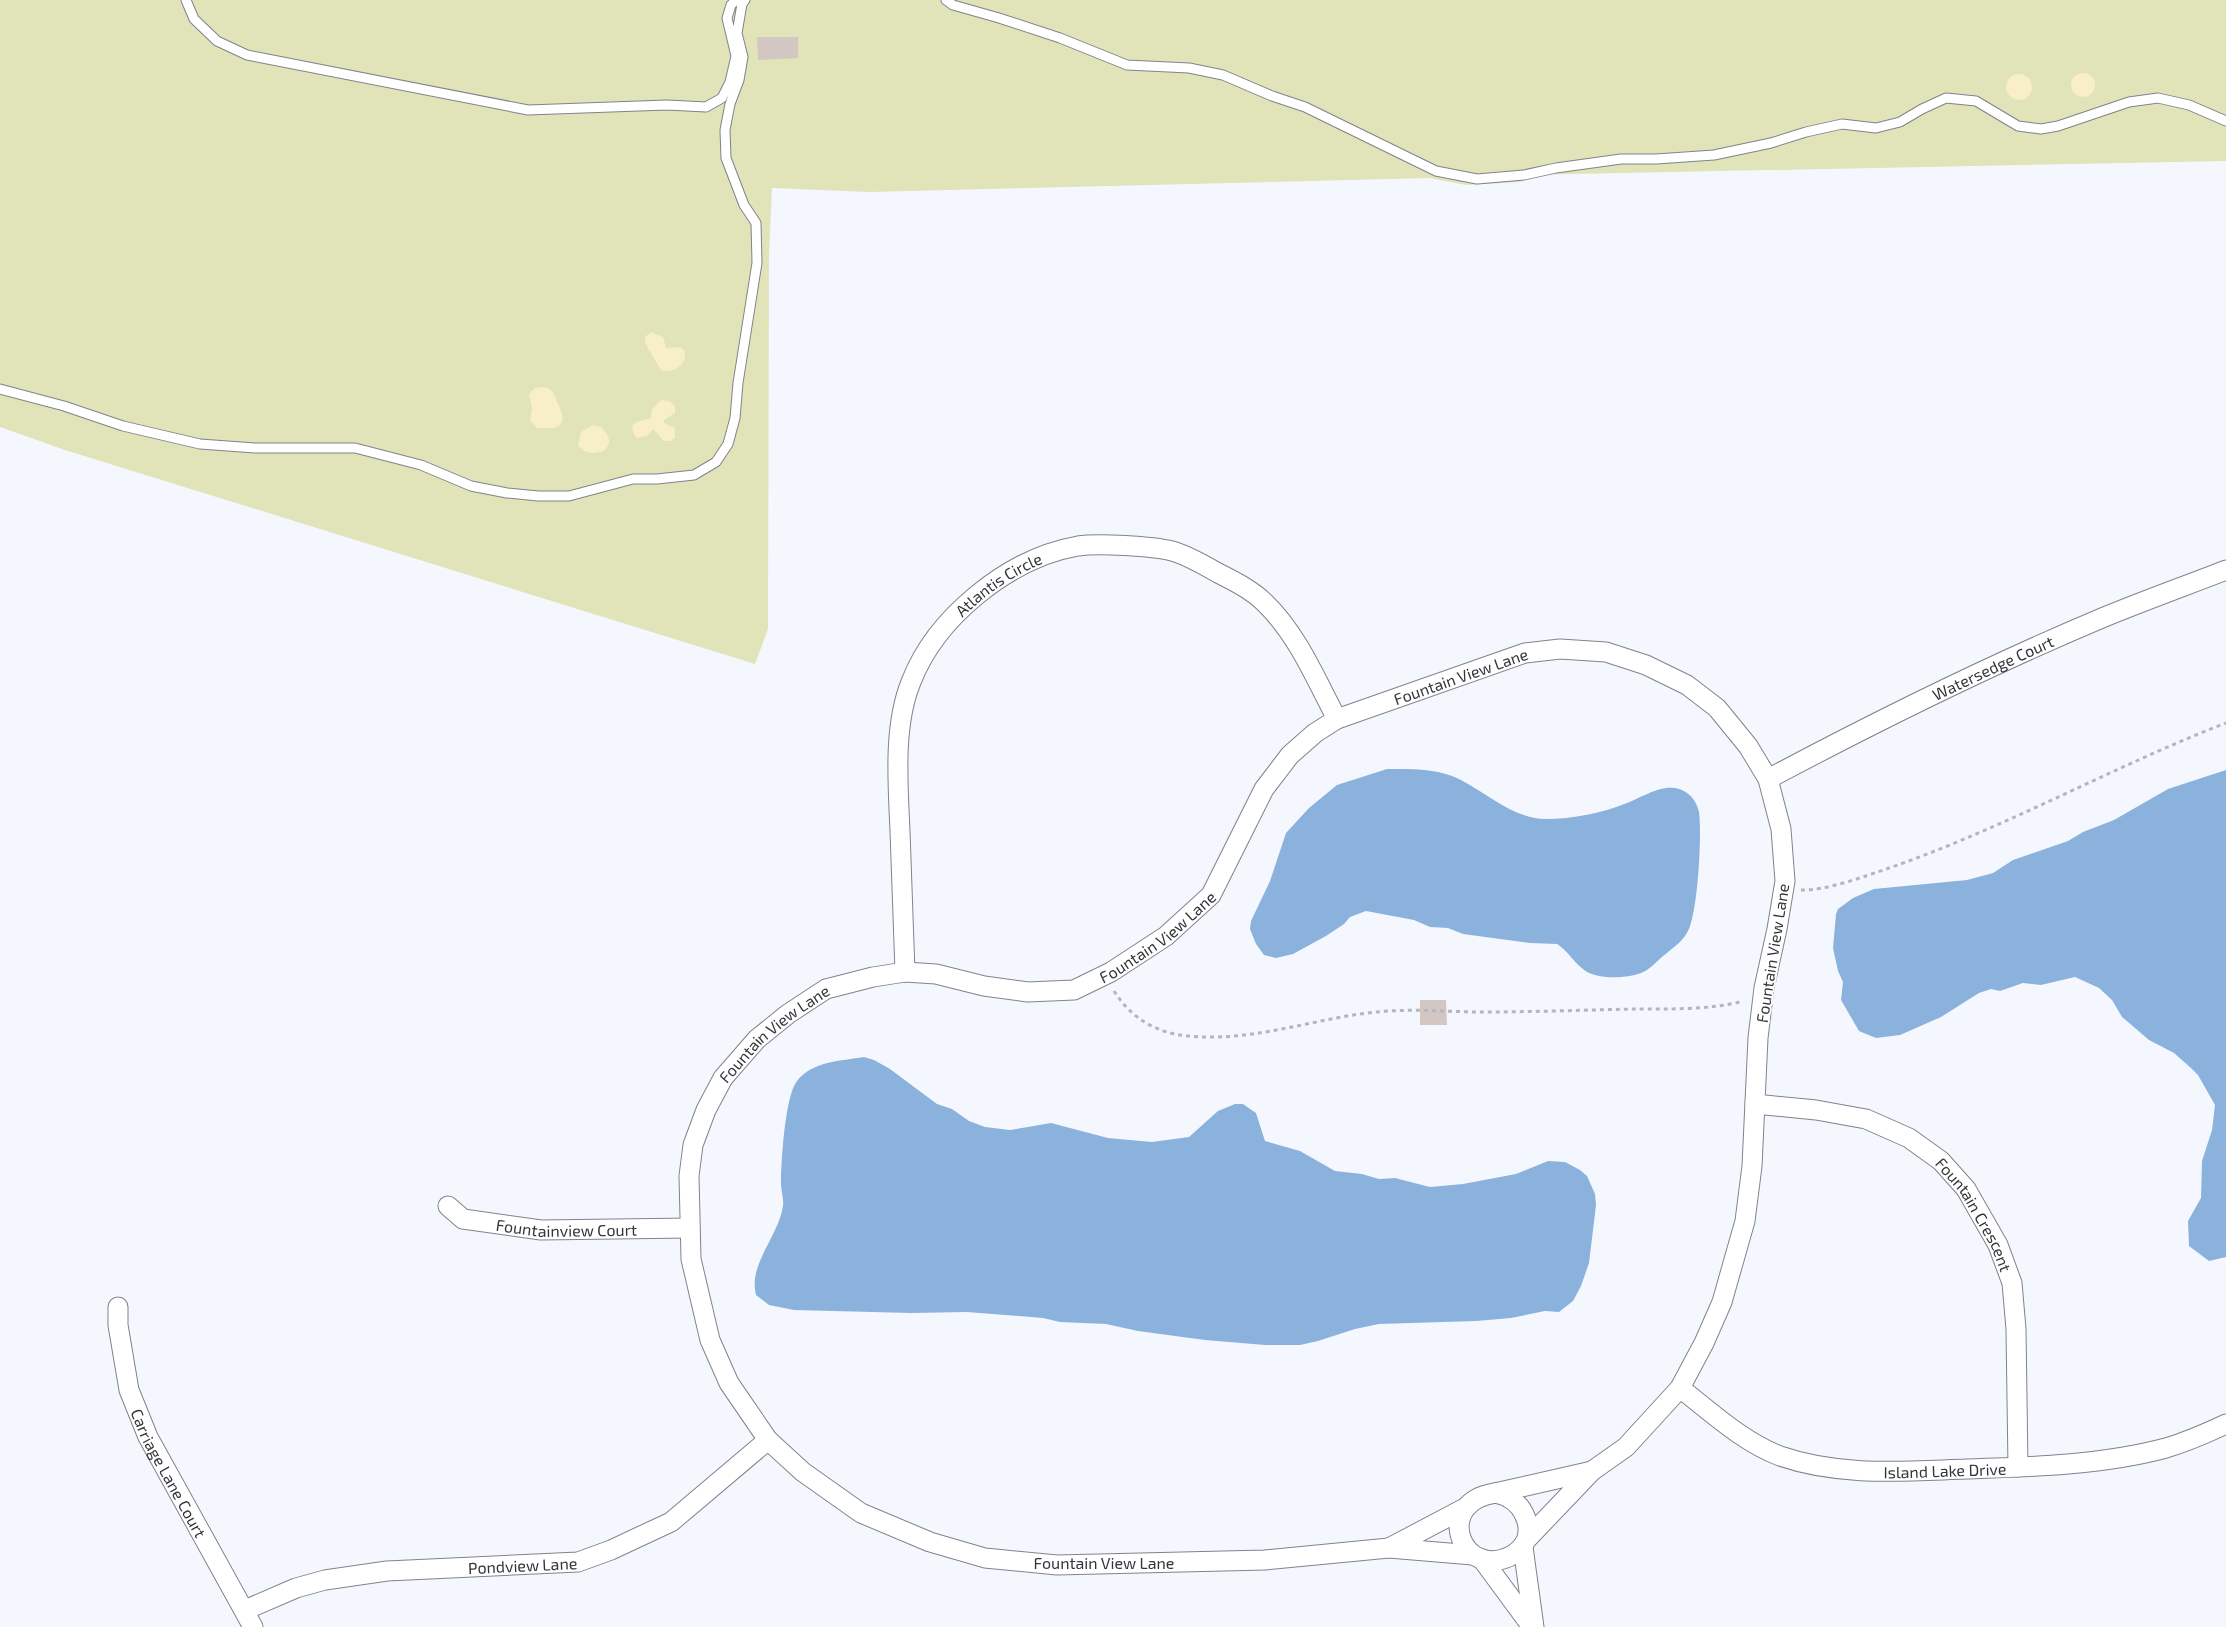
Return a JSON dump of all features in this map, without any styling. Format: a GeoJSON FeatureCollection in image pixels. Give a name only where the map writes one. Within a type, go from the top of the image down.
{"type":"FeatureCollection","features":[{"type":"Feature","properties":{"kind":"street","name":"Atlantis Circle"},"geometry":{"type":"LineString","coordinates":[[905,972],[898,770],[899,730],[910,682],[932,642],[957,612],[998,579],[1035,560],[1078,546],[1128,546],[1172,551],[1239,584],[1264,602],[1284,624],[1299,648],[1337,719]]}},
{"type":"Feature","properties":{"kind":"street","name":"Watersedge Court"},"geometry":{"type":"LineString","coordinates":[[1768,779],[1861,730],[1991,667],[2104,618],[2226,570]]}},
{"type":"Feature","properties":{"kind":"street","name":"Fountain View Lane"},"geometry":{"type":"LineString","coordinates":[[1477,1557],[1389,1548],[1265,1560],[1057,1565],[985,1558],[930,1542],[861,1513],[803,1472],[768,1440],[730,1383],[710,1340],[691,1259],[689,1176],[693,1145],[706,1110],[723,1078],[757,1039],[788,1014],[826,989],[873,977],[905,972],[936,974],[984,986],[1028,992],[1074,990],[1104,976],[1166,936],[1210,895],[1264,789],[1290,755],[1315,733],[1337,719],[1525,653],[1560,649],[1606,652],[1646,665],[1687,685],[1717,708],[1748,746],[1768,779],[1781,829],[1783,889],[1763,996],[1758,1038],[1752,1166],[1745,1221],[1722,1302],[1680,1388],[1626,1447],[1592,1471],[1525,1542]]}},
{"type":"Feature","properties":{"kind":"street","name":"Fountain Crescent"},"geometry":{"type":"LineString","coordinates":[[1755,1104],[1816,1110],[1866,1119],[1908,1138],[1941,1161],[1966,1189],[1998,1245],[2012,1283],[2016,1329],[2018,1467]]}},
{"type":"Feature","properties":{"kind":"street","name":"Fountainview Court"},"geometry":{"type":"LineString","coordinates":[[448,1206],[463,1219],[541,1230],[690,1228]]}},
{"type":"Feature","properties":{"kind":"street","name":"Carriage Lane Court"},"geometry":{"type":"LineString","coordinates":[[118,1307],[118,1325],[129,1390],[148,1437],[249,1619]]}},
{"type":"Feature","properties":{"kind":"street","name":"Island Lake Drive"},"geometry":{"type":"LineString","coordinates":[[1680,1388],[1736,1432],[1779,1455],[1817,1466],[1846,1470],[1890,1472],[2018,1467],[2104,1459],[2167,1448],[2226,1424]]}},
{"type":"Feature","properties":{"kind":"street","name":"Pondview Lane"},"geometry":{"type":"LineString","coordinates":[[249,1619],[296,1588],[325,1580],[378,1572],[578,1562],[611,1550],[671,1522],[768,1440]]}},
{"type":"Feature","properties":{"kind":"street","name":"Fountain View Lane"},"geometry":{"type":"LineString","coordinates":[[1495,1493],[1592,1471]]}},
{"type":"Feature","properties":{"kind":"street"},"geometry":{"type":"LineString","coordinates":[[1495,1493],[1508,1497],[1524,1513],[1533,1627],[1477,1557],[1461,1541],[1458,1528],[1463,1508],[1481,1495],[1495,1493]]}},
{"type":"Feature","properties":{"kind":"street","name":"Fountain View Lane"},"geometry":{"type":"LineString","coordinates":[[1389,1548],[1463,1508]]}},
{"type":"Feature","properties":{"kind":"street"},"geometry":{"type":"LineString","coordinates":[[1477,1557],[1496,1561],[1509,1557],[1525,1542]]}},
{"type":"Feature","properties":{"kind":"lane"},"geometry":{"type":"LineString","coordinates":[[186,0],[194,19],[217,41],[247,55],[528,110],[667,105],[706,107],[722,98],[730,82],[736,56],[727,18],[736,0]]}},
{"type":"Feature","properties":{"kind":"lane"},"geometry":{"type":"LineString","coordinates":[[0,389],[64,406],[123,426],[200,444],[256,448],[355,448],[421,465],[471,486],[507,493],[569,496],[633,479],[658,479],[694,475],[716,462],[728,444],[735,418],[738,383],[757,263],[756,223],[744,205],[726,158],[725,130],[730,104],[739,80],[743,57],[737,33],[742,4],[745,0]]}},
{"type":"Feature","properties":{"kind":"lane"},"geometry":{"type":"LineString","coordinates":[[946,0],[953,6],[1000,18],[1060,38],[1126,65],[1189,68],[1223,75],[1272,96],[1305,107],[1436,171],[1477,179],[1524,175],[1556,168],[1621,159],[1714,155],[1772,144],[1806,132],[1842,124],[1876,128],[1900,122],[1946,98],[1976,102],[2018,126],[2041,128],[2058,126],[2129,102],[2158,98],[2189,105],[2226,121]]}},
{"type":"Feature","properties":{"kind":"path"},"geometry":{"type":"LineString","coordinates":[[1783,889],[1804,891],[1851,881],[1927,855],[2034,808],[2170,744],[2226,723]]}},
{"type":"Feature","properties":{"kind":"path"},"geometry":{"type":"LineString","coordinates":[[1104,976],[1117,996],[1131,1012],[1158,1031],[1187,1036],[1229,1037],[1261,1034],[1352,1016],[1389,1011],[1484,1012],[1646,1009],[1729,1005],[1763,996]]}},
{"type":"Feature","properties":{"kind":"green space"},"geometry":{"type":"Polygon","coordinates":[[[0,0],[2226,0],[2226,161],[1522,175],[1521,182],[1466,185],[1429,178],[870,192],[772,188],[769,254],[768,629],[755,664],[65,450],[0,427],[0,0]]]}},
{"type":"Feature","properties":{"kind":"sand"},"geometry":{"type":"Polygon","coordinates":[[[2083,73],[2091,77],[2095,85],[2091,93],[2083,97],[2075,93],[2071,85],[2075,77],[2083,73]]]}},
{"type":"Feature","properties":{"kind":"sand"},"geometry":{"type":"Polygon","coordinates":[[[2019,74],[2028,78],[2032,87],[2028,96],[2019,100],[2010,96],[2006,87],[2010,78],[2019,74]]]}},
{"type":"Feature","properties":{"kind":"sand"},"geometry":{"type":"Polygon","coordinates":[[[651,332],[663,337],[666,348],[680,347],[684,350],[684,360],[679,367],[670,371],[661,370],[645,343],[645,337],[651,332]]]}},
{"type":"Feature","properties":{"kind":"sand"},"geometry":{"type":"Polygon","coordinates":[[[542,387],[552,391],[563,417],[562,423],[557,427],[537,428],[530,420],[532,409],[529,394],[535,388],[542,387]]]}},
{"type":"Feature","properties":{"kind":"sand"},"geometry":{"type":"Polygon","coordinates":[[[661,400],[669,401],[675,406],[675,413],[664,420],[664,423],[675,428],[675,438],[670,441],[664,441],[653,429],[647,436],[637,438],[633,433],[632,426],[636,422],[651,418],[652,409],[661,400]]]}},
{"type":"Feature","properties":{"kind":"sand"},"geometry":{"type":"Polygon","coordinates":[[[593,425],[601,427],[607,435],[609,442],[603,451],[590,453],[578,445],[581,432],[593,425]]]}},
{"type":"Feature","properties":{"kind":"water"},"geometry":{"type":"Polygon","coordinates":[[[1387,769],[1425,770],[1443,773],[1461,780],[1502,805],[1523,815],[1546,819],[1587,815],[1618,807],[1661,789],[1674,788],[1685,791],[1696,804],[1700,823],[1697,891],[1688,931],[1679,943],[1647,970],[1636,975],[1622,977],[1601,976],[1589,973],[1579,966],[1557,944],[1530,943],[1463,934],[1448,928],[1430,927],[1414,920],[1366,911],[1350,917],[1344,924],[1326,936],[1293,954],[1276,958],[1264,955],[1256,944],[1250,929],[1251,921],[1270,881],[1286,833],[1309,808],[1337,785],[1387,769]]]}},
{"type":"Feature","properties":{"kind":"water"},"geometry":{"type":"Polygon","coordinates":[[[2226,770],[2226,1257],[2209,1261],[2189,1246],[2188,1221],[2201,1198],[2202,1161],[2212,1130],[2215,1105],[2198,1075],[2174,1053],[2149,1040],[2122,1017],[2112,1000],[2099,988],[2075,977],[2041,985],[2023,983],[2000,991],[1991,989],[1979,993],[1941,1017],[1900,1035],[1876,1038],[1859,1031],[1841,1000],[1843,982],[1838,971],[1833,948],[1838,909],[1853,898],[1874,889],[1967,880],[1993,873],[2013,860],[2068,841],[2083,832],[2114,820],[2168,789],[2226,770]]]}},
{"type":"Feature","properties":{"kind":"water"},"geometry":{"type":"Polygon","coordinates":[[[864,1057],[890,1069],[937,1104],[952,1109],[969,1121],[985,1127],[1010,1130],[1051,1123],[1108,1138],[1152,1142],[1189,1137],[1218,1111],[1235,1104],[1243,1104],[1256,1113],[1265,1141],[1300,1151],[1335,1171],[1362,1174],[1379,1179],[1395,1178],[1430,1187],[1463,1184],[1516,1174],[1548,1161],[1565,1162],[1587,1176],[1595,1194],[1596,1205],[1589,1263],[1581,1286],[1573,1301],[1559,1312],[1545,1311],[1511,1318],[1476,1321],[1379,1324],[1300,1345],[1265,1345],[1205,1340],[1138,1331],[1106,1324],[1060,1322],[1043,1318],[967,1312],[911,1313],[794,1310],[769,1305],[756,1295],[756,1273],[776,1229],[783,1206],[781,1183],[783,1145],[789,1100],[793,1089],[803,1074],[811,1069],[828,1063],[864,1057]]]}},
{"type":"Feature","properties":{"kind":"building"},"geometry":{"type":"Polygon","coordinates":[[[757,37],[798,37],[798,58],[758,60],[757,37]]]}},
{"type":"Feature","properties":{"kind":"building"},"geometry":{"type":"Polygon","coordinates":[[[1420,1000],[1446,1000],[1447,1025],[1420,1025],[1420,1000]]]}}]}
